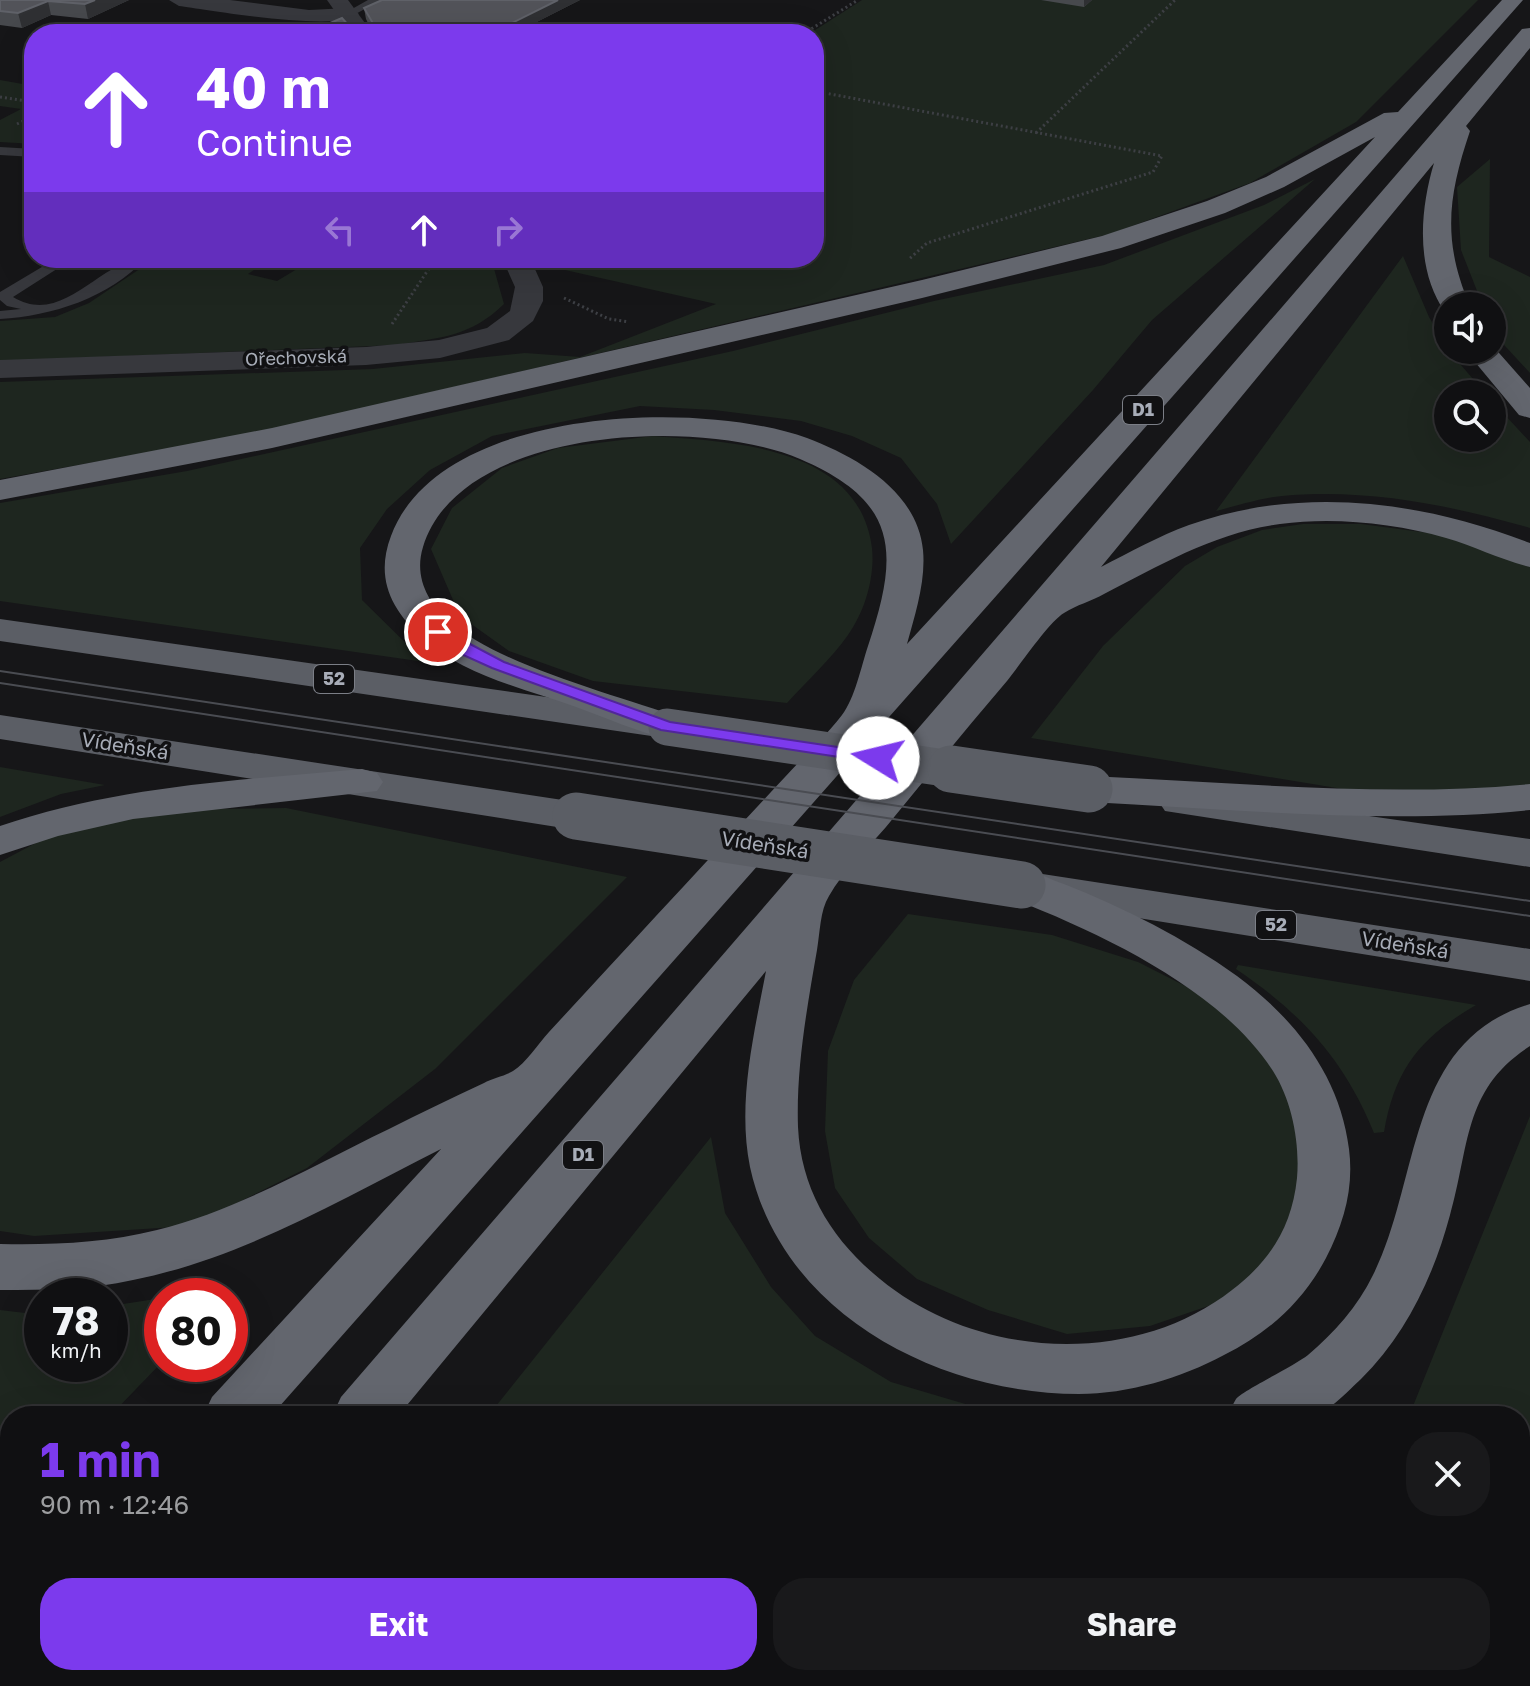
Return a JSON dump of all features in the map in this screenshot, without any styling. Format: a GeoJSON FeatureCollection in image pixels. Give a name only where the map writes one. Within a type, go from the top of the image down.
{"type":"FeatureCollection","features":[{"type":"Feature","properties":{"kind":"highway","name":"D1"},"geometry":{"type":"LineString","coordinates":[[242,1406],[1513,0]]}},
{"type":"Feature","properties":{"kind":"highway","name":"D1"},"geometry":{"type":"LineString","coordinates":[[370,1406],[1530,34]]}},
{"type":"Feature","properties":{"kind":"highway"},"geometry":{"type":"LineString","coordinates":[[0,490],[111,471],[288,434],[922,289],[1111,242],[1216,207],[1275,182],[1422,101]]}},
{"type":"Feature","properties":{"kind":"highway"},"geometry":{"type":"LineString","coordinates":[[1449,292],[1434,242],[1435,215],[1444,169],[1467,108]]}},
{"type":"Feature","properties":{"kind":"highway"},"geometry":{"type":"LineString","coordinates":[[1492,364],[1530,408]]}},
{"type":"Feature","properties":{"kind":"highway"},"geometry":{"type":"LineString","coordinates":[[667,727],[482,659],[438,632],[408,596],[400,562],[409,530],[430,502],[466,474],[518,449],[558,437],[611,428],[678,425],[742,432],[787,443],[827,459],[847,470],[882,498],[895,513],[907,554],[904,582],[864,719]]}},
{"type":"Feature","properties":{"kind":"highway"},"geometry":{"type":"LineString","coordinates":[[1042,611],[1200,533],[1275,514],[1334,512],[1387,516],[1451,528],[1530,556]]}},
{"type":"Feature","properties":{"kind":"highway","name":"52"},"geometry":{"type":"LineString","coordinates":[[0,630],[1530,853]]}},
{"type":"Feature","properties":{"kind":"highway","name":"Vídeňská"},"geometry":{"type":"LineString","coordinates":[[0,727],[1530,965]]}},
{"type":"Feature","properties":{"kind":"highway"},"geometry":{"type":"LineString","coordinates":[[0,841],[50,823],[137,806],[362,782]]}},
{"type":"Feature","properties":{"kind":"highway"},"geometry":{"type":"LineString","coordinates":[[1089,789],[1413,803],[1472,803],[1530,797]]}},
{"type":"Feature","properties":{"kind":"highway"},"geometry":{"type":"LineString","coordinates":[[804,894],[777,1061],[772,1128],[776,1162],[785,1193],[802,1229],[828,1264],[859,1297],[898,1323],[940,1344],[987,1359],[1036,1367],[1086,1369],[1135,1364],[1180,1351],[1220,1332],[1254,1308],[1281,1281],[1303,1251],[1316,1219],[1324,1186],[1318,1117],[1305,1084],[1287,1052],[1248,1012],[1163,951],[1118,926],[1022,885]]}},
{"type":"Feature","properties":{"kind":"highway"},"geometry":{"type":"LineString","coordinates":[[1279,1406],[1324,1377],[1380,1319],[1397,1291],[1413,1252],[1449,1111],[1462,1083],[1476,1061],[1530,1022]]}},
{"type":"Feature","properties":{"kind":"highway"},"geometry":{"type":"LineString","coordinates":[[0,1267],[85,1266],[135,1258],[232,1228],[536,1079]]}},
{"type":"Feature","properties":{"kind":"street"},"geometry":{"type":"LineString","coordinates":[[179,0],[309,16],[342,7],[355,24]]}},
{"type":"Feature","properties":{"kind":"street","name":"Ořechovská"},"geometry":{"type":"LineString","coordinates":[[0,369],[366,356],[440,349],[498,334],[523,315],[529,301],[529,287],[520,268]]}},
{"type":"Feature","properties":{"kind":"lane"},"geometry":{"type":"LineString","coordinates":[[342,7],[376,0]]}},
{"type":"Feature","properties":{"kind":"lane"},"geometry":{"type":"LineString","coordinates":[[0,151],[24,152]]}},
{"type":"Feature","properties":{"kind":"lane"},"geometry":{"type":"LineString","coordinates":[[4,296],[5,286],[30,268]]}},
{"type":"Feature","properties":{"kind":"lane"},"geometry":{"type":"LineString","coordinates":[[4,296],[50,268]]}},
{"type":"Feature","properties":{"kind":"lane"},"geometry":{"type":"LineString","coordinates":[[0,315],[39,312],[63,305],[91,292],[125,268]]}},
{"type":"Feature","properties":{"kind":"lane"},"geometry":{"type":"LineString","coordinates":[[4,296],[20,305],[63,305]]}},
{"type":"Feature","properties":{"kind":"path"},"geometry":{"type":"LineString","coordinates":[[819,24],[858,0]]}},
{"type":"Feature","properties":{"kind":"path"},"geometry":{"type":"LineString","coordinates":[[1036,133],[1175,0]]}},
{"type":"Feature","properties":{"kind":"path"},"geometry":{"type":"LineString","coordinates":[[824,93],[1162,156],[1153,172],[927,243],[912,254]]}},
{"type":"Feature","properties":{"kind":"path"},"geometry":{"type":"LineString","coordinates":[[0,97],[24,101]]}},
{"type":"Feature","properties":{"kind":"path"},"geometry":{"type":"LineString","coordinates":[[390,327],[429,268]]}},
{"type":"Feature","properties":{"kind":"shaded area"},"geometry":{"type":"Polygon","coordinates":[[[862,0],[1478,0],[1356,122],[1250,183],[1110,234],[261,432],[0,479],[0,382],[373,369],[525,353],[580,357],[716,304],[564,268],[824,268],[824,24],[862,0]]]}},
{"type":"Feature","properties":{"kind":"shaded area"},"geometry":{"type":"Polygon","coordinates":[[[0,80],[24,84],[24,143],[0,142],[0,120],[21,109],[0,106],[0,80]]]}},
{"type":"Feature","properties":{"kind":"shaded area"},"geometry":{"type":"Polygon","coordinates":[[[1490,159],[1489,257],[1530,277],[1530,373],[1506,347],[1506,292],[1478,292],[1461,250],[1457,187],[1490,159]]]}},
{"type":"Feature","properties":{"kind":"shaded area"},"geometry":{"type":"Polygon","coordinates":[[[1315,179],[1152,320],[1093,390],[951,544],[937,504],[901,458],[852,436],[801,421],[714,410],[640,406],[492,436],[430,470],[387,509],[360,548],[362,600],[425,662],[0,601],[0,503],[187,471],[733,351],[934,301],[1104,265],[1264,205],[1315,179]]]}},
{"type":"Feature","properties":{"kind":"shaded area"},"geometry":{"type":"Polygon","coordinates":[[[1403,256],[1434,326],[1434,364],[1460,364],[1474,380],[1434,380],[1434,452],[1506,452],[1506,416],[1530,442],[1530,528],[1408,500],[1345,494],[1274,497],[1216,511],[1403,256]]]}},
{"type":"Feature","properties":{"kind":"shaded area"},"geometry":{"type":"Polygon","coordinates":[[[141,268],[254,268],[248,274],[277,281],[299,268],[494,268],[504,304],[479,323],[455,334],[397,345],[0,361],[0,321],[55,317],[89,303],[141,268]]]}},
{"type":"Feature","properties":{"kind":"shaded area"},"geometry":{"type":"Polygon","coordinates":[[[653,436],[754,447],[788,456],[818,469],[844,488],[862,514],[873,559],[864,605],[841,644],[787,703],[593,681],[509,651],[460,616],[431,549],[452,508],[502,468],[558,448],[653,436]]]}},
{"type":"Feature","properties":{"kind":"shaded area"},"geometry":{"type":"Polygon","coordinates":[[[1303,524],[1361,524],[1467,538],[1530,561],[1530,785],[1498,790],[1361,792],[1031,738],[1103,646],[1185,566],[1217,547],[1262,530],[1303,524]]]}},
{"type":"Feature","properties":{"kind":"shaded area"},"geometry":{"type":"Polygon","coordinates":[[[0,767],[105,785],[61,794],[0,817],[0,767]]]}},
{"type":"Feature","properties":{"kind":"shaded area"},"geometry":{"type":"Polygon","coordinates":[[[286,808],[627,877],[435,1069],[307,1168],[191,1226],[34,1236],[0,1231],[0,862],[49,836],[131,818],[211,809],[286,808]]]}},
{"type":"Feature","properties":{"kind":"shaded area"},"geometry":{"type":"Polygon","coordinates":[[[908,914],[1052,935],[1138,962],[1207,997],[1274,1053],[1296,1092],[1307,1219],[1273,1263],[1214,1304],[1150,1326],[1067,1334],[988,1310],[917,1279],[869,1238],[835,1188],[825,1131],[828,1051],[854,980],[908,914]]]}},
{"type":"Feature","properties":{"kind":"shaded area"},"geometry":{"type":"Polygon","coordinates":[[[1238,965],[1476,1005],[1440,1029],[1414,1056],[1395,1090],[1384,1132],[1374,1133],[1335,1060],[1301,1021],[1236,969],[1238,965]]]}},
{"type":"Feature","properties":{"kind":"shaded area"},"geometry":{"type":"Polygon","coordinates":[[[1530,1116],[1530,1406],[1413,1406],[1530,1116]]]}},
{"type":"Feature","properties":{"kind":"shaded area"},"geometry":{"type":"Polygon","coordinates":[[[711,1137],[725,1213],[771,1287],[815,1336],[891,1382],[972,1406],[496,1406],[711,1137]]]}},
{"type":"Feature","properties":{"kind":"shaded area"},"geometry":{"type":"Polygon","coordinates":[[[144,1301],[144,1381],[120,1406],[0,1406],[0,1310],[24,1313],[24,1382],[128,1382],[128,1303],[144,1301]]]}},
{"type":"Feature","properties":{"kind":"building"},"geometry":{"type":"Polygon","coordinates":[[[0,0],[95,0],[85,4],[48,1],[18,13],[0,11],[0,0]]]}},
{"type":"Feature","properties":{"kind":"building"},"geometry":{"type":"Polygon","coordinates":[[[382,0],[558,0],[510,24],[373,24],[364,8],[382,0]]]}},
{"type":"Feature","properties":{"kind":"building"},"geometry":{"type":"Polygon","coordinates":[[[342,18],[347,24],[328,24],[342,18]]]}},
{"type":"Feature","properties":{"kind":"tram line"},"geometry":{"type":"LineString","coordinates":[[0,671],[1530,901]]}},
{"type":"Feature","properties":{"kind":"tram line"},"geometry":{"type":"LineString","coordinates":[[0,683],[1530,916]]}},
{"type":"Feature","properties":{"kind":"route"},"geometry":{"type":"LineString","coordinates":[[438,632],[482,659],[667,727],[878,758]]}}]}
